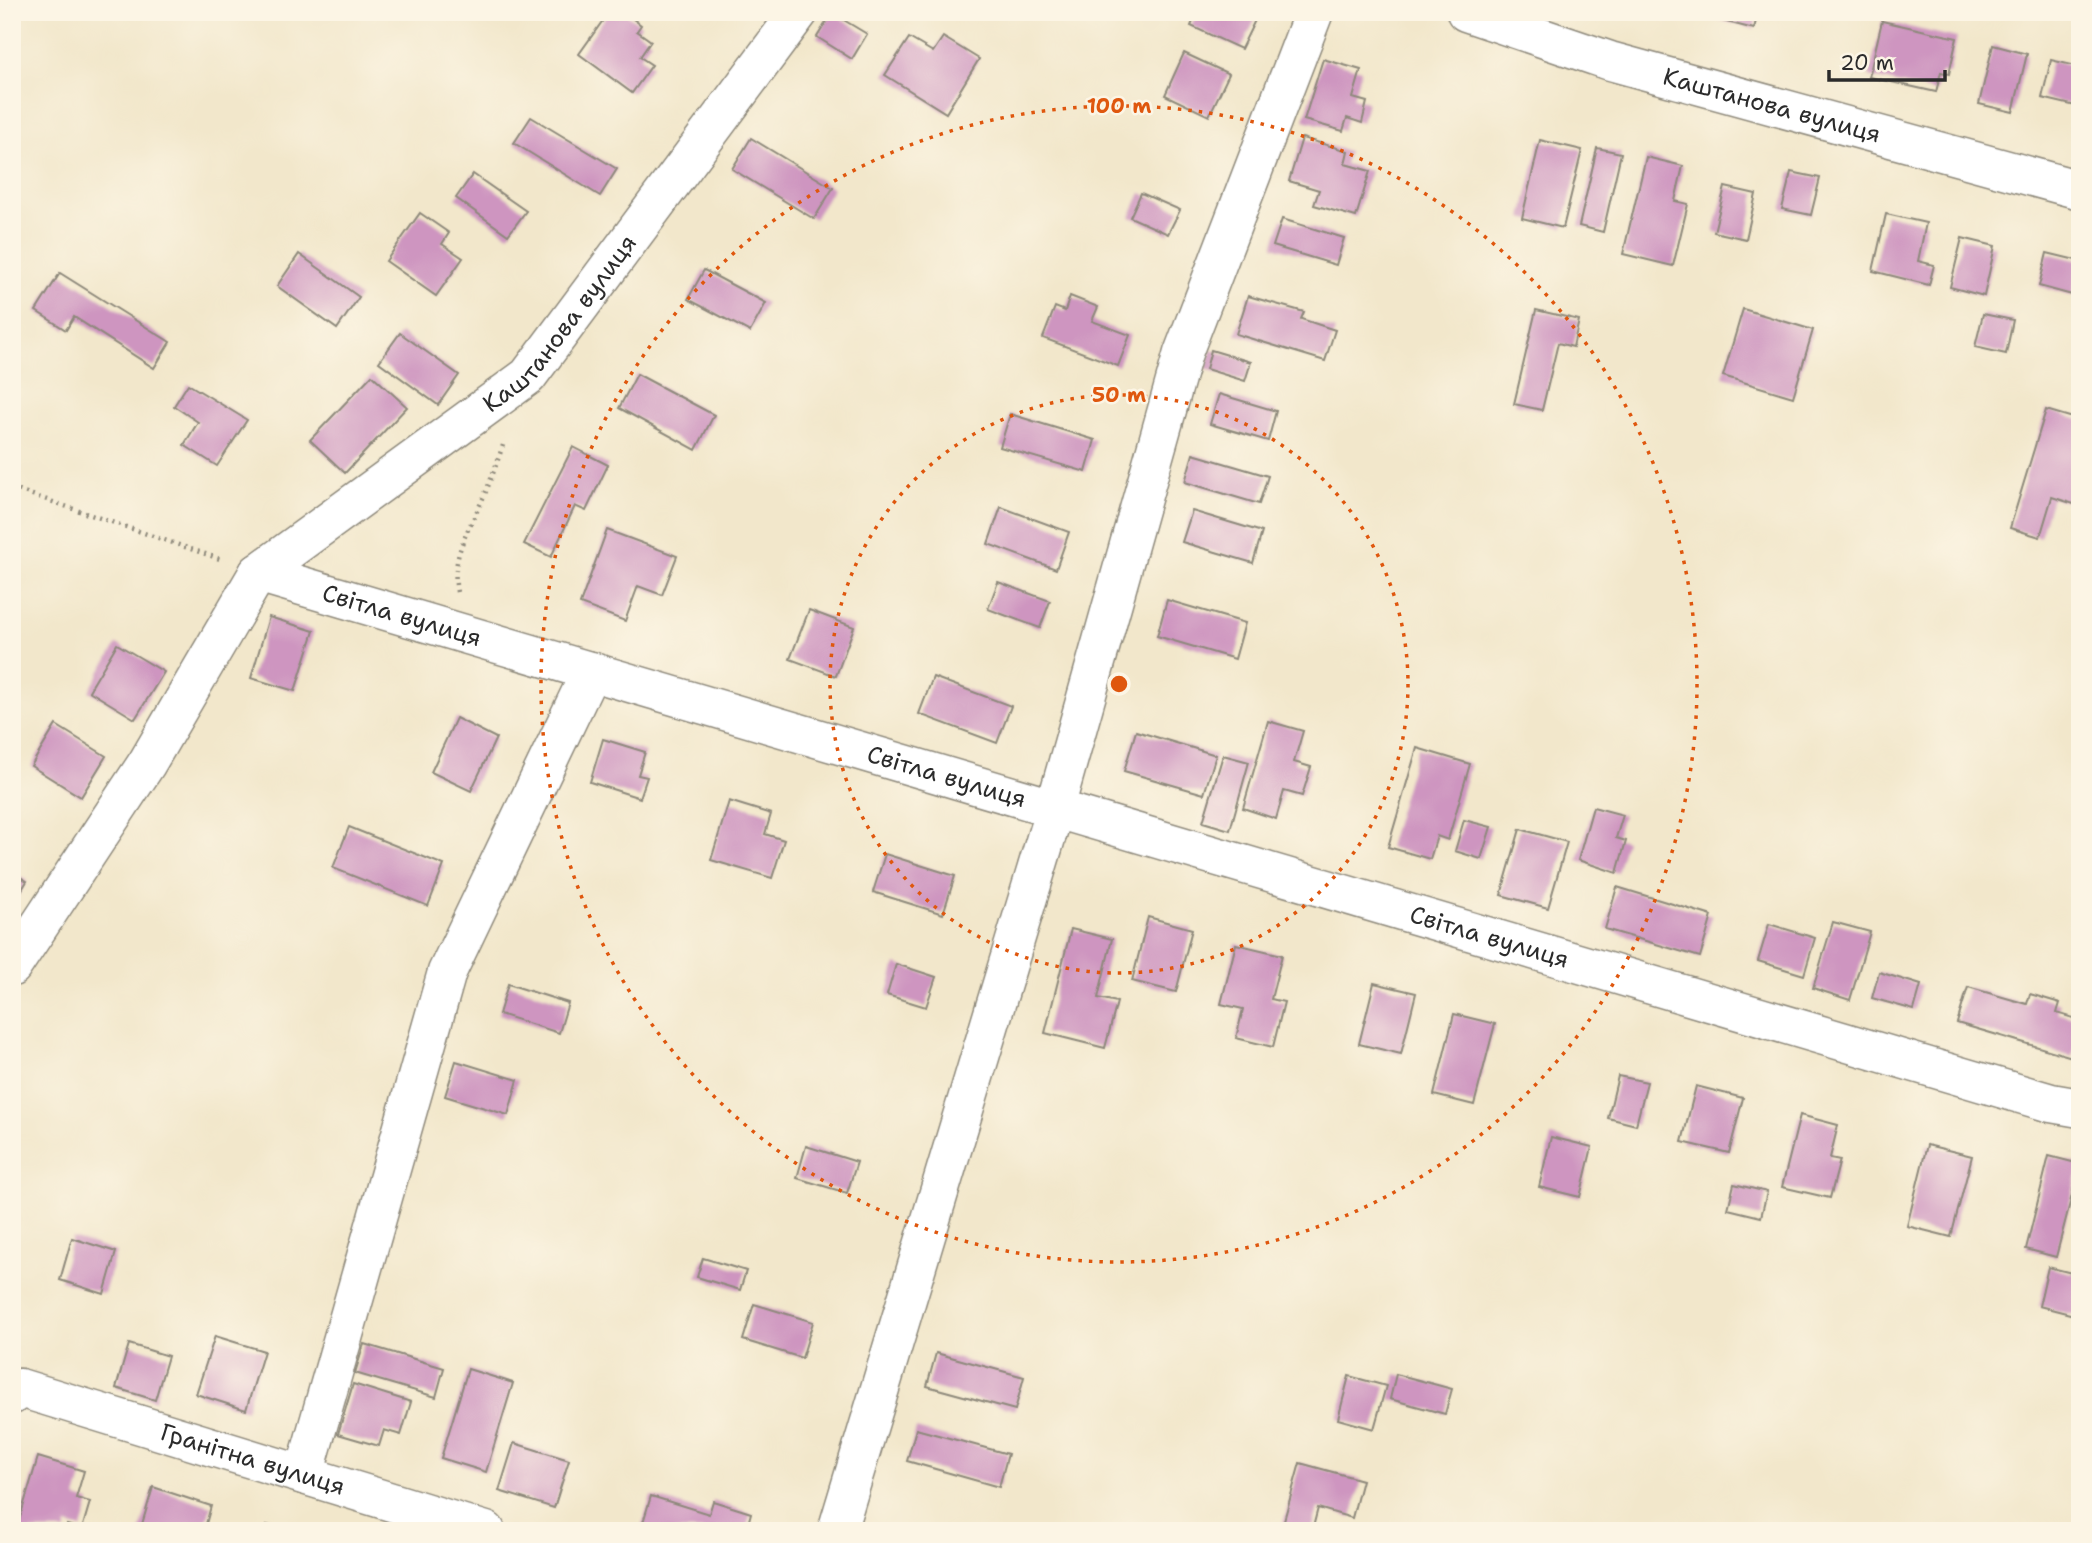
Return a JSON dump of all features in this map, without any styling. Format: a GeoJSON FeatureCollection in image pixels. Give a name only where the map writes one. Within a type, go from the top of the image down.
{"type":"FeatureCollection","features":[{"type":"Feature","properties":{"kind":"street","name":"Каштанова вулиця"},"geometry":{"type":"LineString","coordinates":[[258,573],[528,376],[799,12]]}},
{"type":"Feature","properties":{"kind":"street"},"geometry":{"type":"LineString","coordinates":[[837,1531],[1055,808],[1184,353],[1314,12]]}},
{"type":"Feature","properties":{"kind":"street","name":"Каштанова вулиця"},"geometry":{"type":"LineString","coordinates":[[1465,12],[1610,61],[2080,190]]}},
{"type":"Feature","properties":{"kind":"street","name":"Світла вулиця"},"geometry":{"type":"LineString","coordinates":[[258,573],[2038,1099],[2080,1108]]}},
{"type":"Feature","properties":{"kind":"street"},"geometry":{"type":"LineString","coordinates":[[12,967],[147,764],[258,573]]}},
{"type":"Feature","properties":{"kind":"street"},"geometry":{"type":"LineString","coordinates":[[304,1475],[447,972],[591,671]]}},
{"type":"Feature","properties":{"kind":"street","name":"Гранітна вулиця"},"geometry":{"type":"LineString","coordinates":[[16,1391],[486,1531]]}},
{"type":"Feature","properties":{"kind":"path"},"geometry":{"type":"LineString","coordinates":[[469,634],[456,589],[455,567],[460,547],[485,494],[504,441]]}},
{"type":"Feature","properties":{"kind":"path"},"geometry":{"type":"LineString","coordinates":[[12,488],[258,573]]}},
{"type":"Feature","properties":{"kind":"building"},"geometry":{"type":"Polygon","coordinates":[[[609,12],[624,12],[641,25],[637,31],[651,41],[640,57],[652,65],[632,93],[579,54],[609,12]]]}},
{"type":"Feature","properties":{"kind":"building"},"geometry":{"type":"Polygon","coordinates":[[[1197,12],[1259,12],[1241,49],[1191,26],[1197,12]]]}},
{"type":"Feature","properties":{"kind":"building"},"geometry":{"type":"Polygon","coordinates":[[[1688,12],[1758,12],[1754,29],[1688,12]]]}},
{"type":"Feature","properties":{"kind":"building"},"geometry":{"type":"Polygon","coordinates":[[[832,13],[867,34],[852,59],[817,37],[832,13]]]}},
{"type":"Feature","properties":{"kind":"building"},"geometry":{"type":"Polygon","coordinates":[[[1882,21],[1957,38],[1949,74],[1941,72],[1936,92],[1869,77],[1882,21]]]}},
{"type":"Feature","properties":{"kind":"building"},"geometry":{"type":"Polygon","coordinates":[[[943,37],[979,59],[946,113],[885,75],[909,38],[933,52],[943,37]]]}},
{"type":"Feature","properties":{"kind":"building"},"geometry":{"type":"Polygon","coordinates":[[[1993,45],[2027,54],[2013,112],[1979,104],[1993,45]]]}},
{"type":"Feature","properties":{"kind":"building"},"geometry":{"type":"Polygon","coordinates":[[[1184,53],[1229,74],[1209,116],[1165,95],[1184,53]]]}},
{"type":"Feature","properties":{"kind":"building"},"geometry":{"type":"Polygon","coordinates":[[[1323,59],[1361,70],[1353,98],[1367,102],[1362,123],[1347,118],[1343,131],[1304,120],[1323,59]]]}},
{"type":"Feature","properties":{"kind":"building"},"geometry":{"type":"Polygon","coordinates":[[[2051,60],[2080,67],[2080,107],[2042,98],[2051,60]]]}},
{"type":"Feature","properties":{"kind":"building"},"geometry":{"type":"Polygon","coordinates":[[[531,117],[617,169],[600,196],[514,143],[531,117]]]}},
{"type":"Feature","properties":{"kind":"building"},"geometry":{"type":"Polygon","coordinates":[[[751,138],[833,188],[814,219],[732,169],[751,138]]]}},
{"type":"Feature","properties":{"kind":"building"},"geometry":{"type":"Polygon","coordinates":[[[1302,138],[1348,151],[1345,164],[1370,171],[1356,217],[1314,205],[1319,190],[1289,181],[1302,138]]]}},
{"type":"Feature","properties":{"kind":"building"},"geometry":{"type":"Polygon","coordinates":[[[1540,140],[1582,150],[1563,228],[1522,218],[1540,140]]]}},
{"type":"Feature","properties":{"kind":"building"},"geometry":{"type":"Polygon","coordinates":[[[1597,148],[1621,153],[1603,232],[1579,226],[1597,148]]]}},
{"type":"Feature","properties":{"kind":"building"},"geometry":{"type":"Polygon","coordinates":[[[1646,157],[1683,166],[1675,201],[1688,204],[1673,266],[1623,254],[1646,157]]]}},
{"type":"Feature","properties":{"kind":"building"},"geometry":{"type":"Polygon","coordinates":[[[1791,172],[1820,178],[1811,215],[1782,209],[1791,172]]]}},
{"type":"Feature","properties":{"kind":"building"},"geometry":{"type":"Polygon","coordinates":[[[473,174],[526,211],[508,235],[456,198],[473,174]]]}},
{"type":"Feature","properties":{"kind":"building"},"geometry":{"type":"Polygon","coordinates":[[[1725,187],[1756,194],[1746,239],[1714,232],[1725,187]]]}},
{"type":"Feature","properties":{"kind":"building"},"geometry":{"type":"Polygon","coordinates":[[[1141,193],[1180,210],[1168,234],[1130,217],[1141,193]]]}},
{"type":"Feature","properties":{"kind":"building"},"geometry":{"type":"Polygon","coordinates":[[[420,213],[449,233],[442,244],[463,258],[436,296],[386,261],[420,213]]]}},
{"type":"Feature","properties":{"kind":"building"},"geometry":{"type":"Polygon","coordinates":[[[1886,214],[1926,223],[1918,261],[1934,265],[1929,285],[1873,271],[1886,214]]]}},
{"type":"Feature","properties":{"kind":"building"},"geometry":{"type":"Polygon","coordinates":[[[1282,219],[1344,238],[1336,265],[1273,246],[1282,219]]]}},
{"type":"Feature","properties":{"kind":"building"},"geometry":{"type":"Polygon","coordinates":[[[1962,238],[1995,246],[1984,296],[1950,287],[1962,238]]]}},
{"type":"Feature","properties":{"kind":"building"},"geometry":{"type":"Polygon","coordinates":[[[2047,253],[2080,261],[2072,295],[2039,286],[2047,253]]]}},
{"type":"Feature","properties":{"kind":"building"},"geometry":{"type":"Polygon","coordinates":[[[299,254],[359,297],[337,329],[277,286],[299,254]]]}},
{"type":"Feature","properties":{"kind":"building"},"geometry":{"type":"Polygon","coordinates":[[[704,270],[766,303],[750,332],[688,299],[704,270]]]}},
{"type":"Feature","properties":{"kind":"building"},"geometry":{"type":"Polygon","coordinates":[[[60,273],[170,342],[154,368],[74,317],[66,330],[36,311],[60,273]]]}},
{"type":"Feature","properties":{"kind":"building"},"geometry":{"type":"Polygon","coordinates":[[[1070,296],[1098,307],[1092,321],[1130,335],[1118,366],[1043,338],[1055,307],[1065,311],[1070,296]]]}},
{"type":"Feature","properties":{"kind":"building"},"geometry":{"type":"Polygon","coordinates":[[[1248,296],[1304,312],[1301,319],[1335,330],[1325,361],[1236,334],[1248,296]]]}},
{"type":"Feature","properties":{"kind":"building"},"geometry":{"type":"Polygon","coordinates":[[[1743,309],[1813,330],[1793,397],[1723,376],[1743,309]]]}},
{"type":"Feature","properties":{"kind":"building"},"geometry":{"type":"Polygon","coordinates":[[[1536,310],[1579,320],[1573,347],[1558,343],[1542,410],[1514,404],[1536,310]]]}},
{"type":"Feature","properties":{"kind":"building"},"geometry":{"type":"Polygon","coordinates":[[[1983,314],[2013,320],[2006,354],[1975,347],[1983,314]]]}},
{"type":"Feature","properties":{"kind":"building"},"geometry":{"type":"Polygon","coordinates":[[[400,333],[459,375],[438,405],[379,362],[400,333]]]}},
{"type":"Feature","properties":{"kind":"building"},"geometry":{"type":"Polygon","coordinates":[[[1211,350],[1251,362],[1245,381],[1206,369],[1211,350]]]}},
{"type":"Feature","properties":{"kind":"building"},"geometry":{"type":"Polygon","coordinates":[[[637,374],[714,415],[696,450],[619,408],[637,374]]]}},
{"type":"Feature","properties":{"kind":"building"},"geometry":{"type":"Polygon","coordinates":[[[372,375],[407,407],[345,473],[310,440],[372,375]]]}},
{"type":"Feature","properties":{"kind":"building"},"geometry":{"type":"Polygon","coordinates":[[[188,384],[247,420],[217,466],[184,445],[198,422],[174,406],[188,384]]]}},
{"type":"Feature","properties":{"kind":"building"},"geometry":{"type":"Polygon","coordinates":[[[1219,394],[1276,411],[1268,441],[1210,424],[1219,394]]]}},
{"type":"Feature","properties":{"kind":"building"},"geometry":{"type":"Polygon","coordinates":[[[2046,410],[2080,420],[2080,448],[2073,469],[2080,471],[2080,497],[2077,505],[2052,497],[2040,537],[2010,528],[2046,410]]]}},
{"type":"Feature","properties":{"kind":"building"},"geometry":{"type":"Polygon","coordinates":[[[1010,414],[1095,440],[1086,472],[1000,447],[1010,414]]]}},
{"type":"Feature","properties":{"kind":"building"},"geometry":{"type":"Polygon","coordinates":[[[573,447],[608,465],[586,511],[575,506],[551,557],[524,544],[573,447]]]}},
{"type":"Feature","properties":{"kind":"building"},"geometry":{"type":"Polygon","coordinates":[[[1193,454],[1268,476],[1259,504],[1185,482],[1193,454]]]}},
{"type":"Feature","properties":{"kind":"building"},"geometry":{"type":"Polygon","coordinates":[[[1001,507],[1069,532],[1056,569],[988,544],[1001,507]]]}},
{"type":"Feature","properties":{"kind":"building"},"geometry":{"type":"Polygon","coordinates":[[[1192,511],[1262,532],[1253,563],[1182,542],[1192,511]]]}},
{"type":"Feature","properties":{"kind":"building"},"geometry":{"type":"Polygon","coordinates":[[[607,530],[677,556],[662,595],[638,586],[625,621],[580,604],[607,530]]]}},
{"type":"Feature","properties":{"kind":"building"},"geometry":{"type":"Polygon","coordinates":[[[998,582],[1050,601],[1040,628],[988,609],[998,582]]]}},
{"type":"Feature","properties":{"kind":"building"},"geometry":{"type":"Polygon","coordinates":[[[1167,600],[1245,623],[1235,659],[1157,636],[1167,600]]]}},
{"type":"Feature","properties":{"kind":"building"},"geometry":{"type":"Polygon","coordinates":[[[809,610],[854,627],[836,676],[790,659],[809,610]]]}},
{"type":"Feature","properties":{"kind":"building"},"geometry":{"type":"Polygon","coordinates":[[[269,617],[314,631],[295,691],[251,678],[269,617]]]}},
{"type":"Feature","properties":{"kind":"building"},"geometry":{"type":"Polygon","coordinates":[[[117,644],[164,672],[135,719],[89,691],[117,644]]]}},
{"type":"Feature","properties":{"kind":"building"},"geometry":{"type":"Polygon","coordinates":[[[933,677],[1011,706],[997,743],[919,714],[933,677]]]}},
{"type":"Feature","properties":{"kind":"building"},"geometry":{"type":"Polygon","coordinates":[[[456,718],[496,738],[471,791],[431,772],[456,718]]]}},
{"type":"Feature","properties":{"kind":"building"},"geometry":{"type":"Polygon","coordinates":[[[1268,721],[1303,731],[1294,762],[1311,767],[1302,796],[1284,791],[1276,819],[1243,808],[1268,721]]]}},
{"type":"Feature","properties":{"kind":"building"},"geometry":{"type":"Polygon","coordinates":[[[56,725],[106,756],[81,797],[31,766],[56,725]]]}},
{"type":"Feature","properties":{"kind":"building"},"geometry":{"type":"Polygon","coordinates":[[[1136,731],[1216,755],[1204,794],[1124,771],[1136,731]]]}},
{"type":"Feature","properties":{"kind":"building"},"geometry":{"type":"Polygon","coordinates":[[[603,739],[645,752],[638,775],[647,777],[640,798],[590,782],[603,739]]]}},
{"type":"Feature","properties":{"kind":"building"},"geometry":{"type":"Polygon","coordinates":[[[1417,748],[1470,764],[1448,840],[1437,836],[1430,859],[1388,847],[1417,748]]]}},
{"type":"Feature","properties":{"kind":"building"},"geometry":{"type":"Polygon","coordinates":[[[1223,755],[1249,762],[1230,830],[1203,822],[1223,755]]]}},
{"type":"Feature","properties":{"kind":"building"},"geometry":{"type":"Polygon","coordinates":[[[729,801],[771,814],[765,834],[784,840],[772,878],[711,860],[729,801]]]}},
{"type":"Feature","properties":{"kind":"building"},"geometry":{"type":"Polygon","coordinates":[[[1593,807],[1623,815],[1616,838],[1626,841],[1617,873],[1578,860],[1593,807]]]}},
{"type":"Feature","properties":{"kind":"building"},"geometry":{"type":"Polygon","coordinates":[[[1464,820],[1491,827],[1481,859],[1455,851],[1464,820]]]}},
{"type":"Feature","properties":{"kind":"building"},"geometry":{"type":"Polygon","coordinates":[[[349,827],[444,865],[428,906],[333,868],[349,827]]]}},
{"type":"Feature","properties":{"kind":"building"},"geometry":{"type":"Polygon","coordinates":[[[1520,829],[1567,842],[1548,908],[1501,895],[1520,829]]]}},
{"type":"Feature","properties":{"kind":"building"},"geometry":{"type":"Polygon","coordinates":[[[885,854],[955,876],[943,914],[873,892],[885,854]]]}},
{"type":"Feature","properties":{"kind":"building"},"geometry":{"type":"Polygon","coordinates":[[[12,872],[27,881],[12,906],[12,872]]]}},
{"type":"Feature","properties":{"kind":"building"},"geometry":{"type":"Polygon","coordinates":[[[1617,887],[1712,916],[1700,957],[1605,929],[1617,887]]]}},
{"type":"Feature","properties":{"kind":"building"},"geometry":{"type":"Polygon","coordinates":[[[1148,917],[1192,929],[1176,992],[1132,981],[1148,917]]]}},
{"type":"Feature","properties":{"kind":"building"},"geometry":{"type":"Polygon","coordinates":[[[1833,922],[1870,932],[1850,1000],[1813,988],[1833,922]]]}},
{"type":"Feature","properties":{"kind":"building"},"geometry":{"type":"Polygon","coordinates":[[[1769,924],[1815,938],[1804,975],[1758,961],[1769,924]]]}},
{"type":"Feature","properties":{"kind":"building"},"geometry":{"type":"Polygon","coordinates":[[[1071,929],[1112,939],[1098,998],[1117,1002],[1105,1048],[1045,1033],[1071,929]]]}},
{"type":"Feature","properties":{"kind":"building"},"geometry":{"type":"Polygon","coordinates":[[[1236,944],[1282,955],[1271,999],[1284,1002],[1273,1047],[1236,1038],[1243,1009],[1221,1004],[1236,944]]]}},
{"type":"Feature","properties":{"kind":"building"},"geometry":{"type":"Polygon","coordinates":[[[896,964],[936,977],[926,1007],[887,995],[896,964]]]}},
{"type":"Feature","properties":{"kind":"building"},"geometry":{"type":"Polygon","coordinates":[[[1879,972],[1921,985],[1914,1010],[1872,998],[1879,972]]]}},
{"type":"Feature","properties":{"kind":"building"},"geometry":{"type":"Polygon","coordinates":[[[1374,983],[1416,993],[1401,1054],[1359,1044],[1374,983]]]}},
{"type":"Feature","properties":{"kind":"building"},"geometry":{"type":"Polygon","coordinates":[[[508,984],[568,1003],[559,1033],[499,1014],[508,984]]]}},
{"type":"Feature","properties":{"kind":"building"},"geometry":{"type":"Polygon","coordinates":[[[1968,987],[2027,1004],[2030,994],[2060,1003],[2057,1013],[2080,1020],[2080,1031],[2072,1057],[1957,1023],[1968,987]]]}},
{"type":"Feature","properties":{"kind":"building"},"geometry":{"type":"Polygon","coordinates":[[[1454,1014],[1495,1024],[1474,1105],[1434,1095],[1454,1014]]]}},
{"type":"Feature","properties":{"kind":"building"},"geometry":{"type":"Polygon","coordinates":[[[456,1061],[518,1080],[508,1115],[445,1096],[456,1061]]]}},
{"type":"Feature","properties":{"kind":"building"},"geometry":{"type":"Polygon","coordinates":[[[1618,1076],[1647,1082],[1636,1125],[1608,1118],[1618,1076]]]}},
{"type":"Feature","properties":{"kind":"building"},"geometry":{"type":"Polygon","coordinates":[[[1696,1086],[1743,1098],[1729,1153],[1682,1142],[1696,1086]]]}},
{"type":"Feature","properties":{"kind":"building"},"geometry":{"type":"Polygon","coordinates":[[[1800,1115],[1838,1125],[1830,1158],[1840,1160],[1830,1198],[1782,1187],[1800,1115]]]}},
{"type":"Feature","properties":{"kind":"building"},"geometry":{"type":"Polygon","coordinates":[[[1551,1137],[1592,1147],[1580,1197],[1539,1187],[1551,1137]]]}},
{"type":"Feature","properties":{"kind":"building"},"geometry":{"type":"Polygon","coordinates":[[[1927,1145],[1972,1156],[1951,1237],[1907,1226],[1927,1145]]]}},
{"type":"Feature","properties":{"kind":"building"},"geometry":{"type":"Polygon","coordinates":[[[806,1146],[857,1162],[847,1193],[797,1178],[806,1146]]]}},
{"type":"Feature","properties":{"kind":"building"},"geometry":{"type":"Polygon","coordinates":[[[2049,1156],[2080,1164],[2056,1257],[2026,1249],[2049,1156]]]}},
{"type":"Feature","properties":{"kind":"building"},"geometry":{"type":"Polygon","coordinates":[[[1734,1184],[1767,1192],[1761,1217],[1728,1209],[1734,1184]]]}},
{"type":"Feature","properties":{"kind":"building"},"geometry":{"type":"Polygon","coordinates":[[[72,1238],[116,1252],[104,1294],[60,1280],[72,1238]]]}},
{"type":"Feature","properties":{"kind":"building"},"geometry":{"type":"Polygon","coordinates":[[[703,1258],[746,1271],[740,1290],[697,1277],[703,1258]]]}},
{"type":"Feature","properties":{"kind":"building"},"geometry":{"type":"Polygon","coordinates":[[[2048,1267],[2080,1275],[2080,1293],[2074,1315],[2039,1306],[2048,1267]]]}},
{"type":"Feature","properties":{"kind":"building"},"geometry":{"type":"Polygon","coordinates":[[[754,1304],[813,1322],[802,1358],[743,1340],[754,1304]]]}},
{"type":"Feature","properties":{"kind":"building"},"geometry":{"type":"Polygon","coordinates":[[[215,1336],[264,1351],[246,1410],[196,1394],[215,1336]]]}},
{"type":"Feature","properties":{"kind":"building"},"geometry":{"type":"Polygon","coordinates":[[[129,1344],[168,1356],[155,1400],[116,1388],[129,1344]]]}},
{"type":"Feature","properties":{"kind":"building"},"geometry":{"type":"Polygon","coordinates":[[[364,1344],[444,1368],[436,1397],[355,1373],[364,1344]]]}},
{"type":"Feature","properties":{"kind":"building"},"geometry":{"type":"Polygon","coordinates":[[[936,1353],[1024,1377],[1015,1410],[927,1386],[936,1353]]]}},
{"type":"Feature","properties":{"kind":"building"},"geometry":{"type":"Polygon","coordinates":[[[468,1369],[513,1383],[486,1472],[441,1458],[468,1369]]]}},
{"type":"Feature","properties":{"kind":"building"},"geometry":{"type":"Polygon","coordinates":[[[1396,1374],[1452,1389],[1445,1414],[1390,1399],[1396,1374]]]}},
{"type":"Feature","properties":{"kind":"building"},"geometry":{"type":"Polygon","coordinates":[[[1349,1376],[1386,1386],[1374,1429],[1338,1419],[1349,1376]]]}},
{"type":"Feature","properties":{"kind":"building"},"geometry":{"type":"Polygon","coordinates":[[[353,1384],[411,1402],[401,1435],[384,1430],[379,1446],[338,1434],[353,1384]]]}},
{"type":"Feature","properties":{"kind":"building"},"geometry":{"type":"Polygon","coordinates":[[[916,1429],[1008,1454],[999,1487],[907,1461],[916,1429]]]}},
{"type":"Feature","properties":{"kind":"building"},"geometry":{"type":"Polygon","coordinates":[[[514,1443],[569,1460],[554,1508],[499,1491],[514,1443]]]}},
{"type":"Feature","properties":{"kind":"building"},"geometry":{"type":"Polygon","coordinates":[[[38,1457],[84,1471],[76,1498],[90,1502],[82,1529],[67,1525],[66,1531],[16,1531],[38,1457]]]}},
{"type":"Feature","properties":{"kind":"building"},"geometry":{"type":"Polygon","coordinates":[[[1300,1463],[1362,1480],[1352,1518],[1318,1508],[1312,1531],[1281,1531],[1300,1463]]]}},
{"type":"Feature","properties":{"kind":"building"},"geometry":{"type":"Polygon","coordinates":[[[153,1487],[211,1506],[204,1531],[140,1531],[153,1487]]]}},
{"type":"Feature","properties":{"kind":"building"},"geometry":{"type":"Polygon","coordinates":[[[651,1496],[709,1514],[713,1501],[751,1513],[746,1531],[647,1531],[641,1529],[651,1496]]]}},
{"type":"Feature","properties":{"kind":"building"},"geometry":{"type":"Polygon","coordinates":[[[267,1525],[284,1530],[284,1531],[266,1531],[267,1525]]]}}]}
